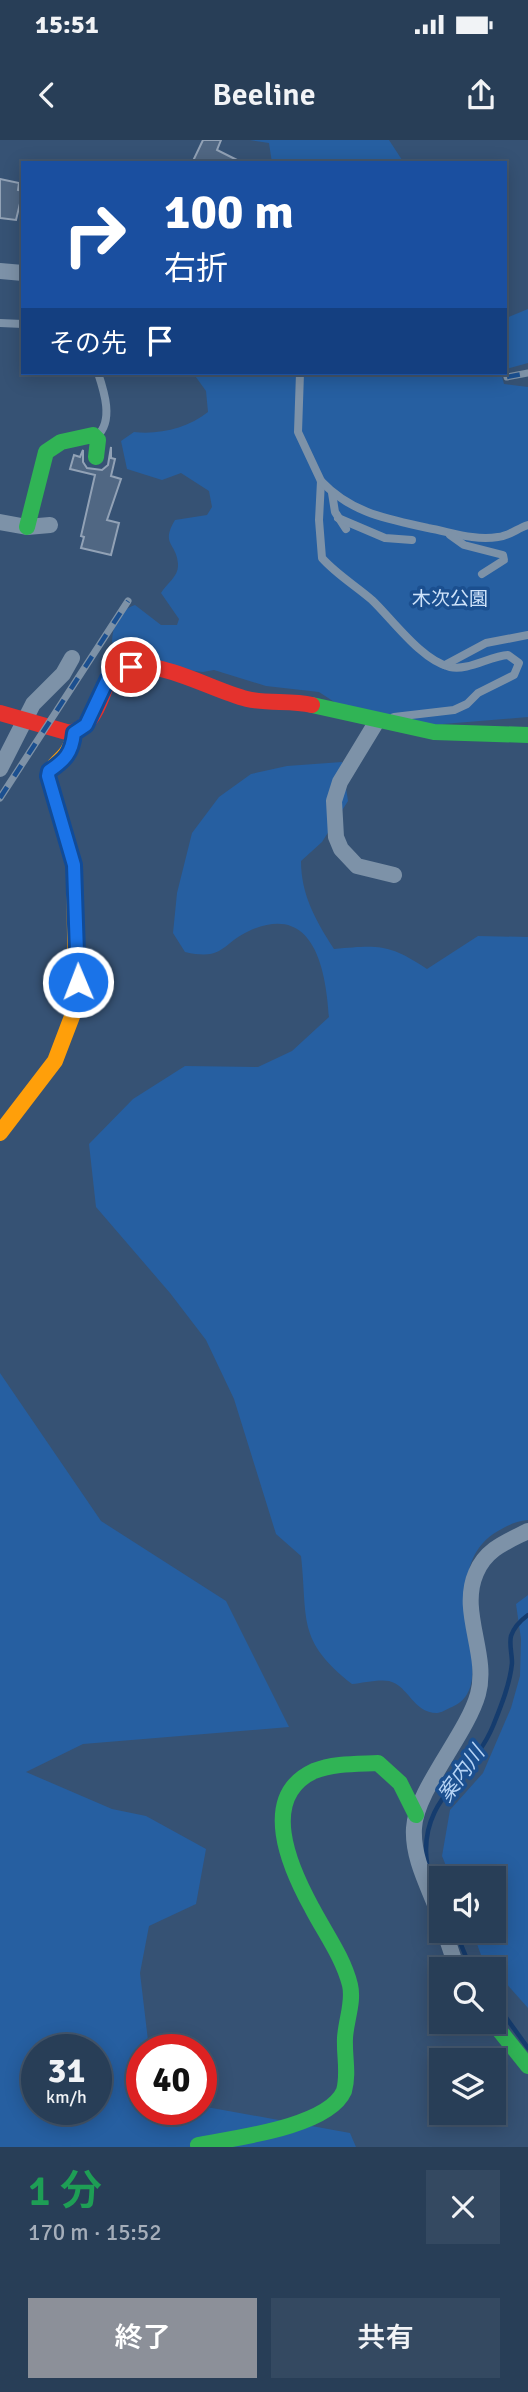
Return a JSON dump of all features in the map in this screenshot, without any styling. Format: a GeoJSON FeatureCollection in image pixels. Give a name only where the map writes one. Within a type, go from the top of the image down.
{"type":"FeatureCollection","features":[{"type":"Feature","properties":{"kind":"street"},"geometry":{"type":"LineString","coordinates":[[0,271],[21,273]]}},
{"type":"Feature","properties":{"kind":"street"},"geometry":{"type":"LineString","coordinates":[[27,527],[46,452],[59,443],[81,435],[96,436],[96,457]]}},
{"type":"Feature","properties":{"kind":"street"},"geometry":{"type":"LineString","coordinates":[[0,522],[27,527],[50,525]]}},
{"type":"Feature","properties":{"kind":"street"},"geometry":{"type":"LineString","coordinates":[[0,769],[10,754],[24,719],[38,697],[63,674],[72,658]]}},
{"type":"Feature","properties":{"kind":"street"},"geometry":{"type":"LineString","coordinates":[[0,712],[74,733],[86,725],[111,672],[119,668],[173,672],[249,699],[298,702],[377,721],[453,734],[528,735]]}},
{"type":"Feature","properties":{"kind":"street"},"geometry":{"type":"LineString","coordinates":[[377,721],[340,782],[334,801],[336,837],[341,849],[357,866],[368,871],[394,875]]}},
{"type":"Feature","properties":{"kind":"street"},"geometry":{"type":"LineString","coordinates":[[0,1133],[55,1061],[76,1006],[74,865],[48,776],[49,771],[65,761],[73,747],[74,733]]}},
{"type":"Feature","properties":{"kind":"street"},"geometry":{"type":"LineString","coordinates":[[429,1888],[417,1856],[414,1830],[416,1815],[477,1698],[481,1665],[473,1626],[471,1597],[474,1576],[482,1559],[496,1546],[528,1531]]}},
{"type":"Feature","properties":{"kind":"street"},"geometry":{"type":"LineString","coordinates":[[198,2145],[233,2139],[326,2111],[339,2100],[347,2084],[344,2028],[351,1989],[342,1964],[304,1895],[291,1861],[285,1838],[283,1805],[288,1789],[302,1775],[318,1768],[378,1763],[400,1783],[416,1815]]}},
{"type":"Feature","properties":{"kind":"street"},"geometry":{"type":"LineString","coordinates":[[502,2034],[528,2066]]}},
{"type":"Feature","properties":{"kind":"lane"},"geometry":{"type":"LineString","coordinates":[[0,323],[21,324]]}},
{"type":"Feature","properties":{"kind":"lane"},"geometry":{"type":"LineString","coordinates":[[96,436],[105,425],[106,408],[98,375]]}},
{"type":"Feature","properties":{"kind":"lane"},"geometry":{"type":"LineString","coordinates":[[300,375],[298,432],[321,481],[332,493],[353,506],[395,523],[427,527],[450,535],[464,545],[503,555],[504,561],[482,574]]}},
{"type":"Feature","properties":{"kind":"lane"},"geometry":{"type":"LineString","coordinates":[[321,481],[319,520],[322,558],[375,603],[406,636],[445,665],[460,667],[508,655],[517,660],[519,666],[510,678],[478,693],[467,704],[454,710],[397,716],[377,721]]}},
{"type":"Feature","properties":{"kind":"lane"},"geometry":{"type":"LineString","coordinates":[[332,493],[338,518],[346,529]]}},
{"type":"Feature","properties":{"kind":"lane"},"geometry":{"type":"LineString","coordinates":[[338,518],[393,539],[412,541]]}},
{"type":"Feature","properties":{"kind":"lane"},"geometry":{"type":"LineString","coordinates":[[393,539],[395,523]]}},
{"type":"Feature","properties":{"kind":"lane"},"geometry":{"type":"LineString","coordinates":[[450,535],[500,537],[528,525]]}},
{"type":"Feature","properties":{"kind":"lane"},"geometry":{"type":"LineString","coordinates":[[445,665],[486,643],[528,635]]}},
{"type":"Feature","properties":{"kind":"green space"},"geometry":{"type":"Polygon","coordinates":[[[250,140],[389,140],[403,161],[272,161],[269,143],[250,140]]]}},
{"type":"Feature","properties":{"kind":"green space"},"geometry":{"type":"Polygon","coordinates":[[[528,309],[528,363],[507,369],[507,318],[528,309]]]}},
{"type":"Feature","properties":{"kind":"green space","name":"木次公園"},"geometry":{"type":"Polygon","coordinates":[[[194,375],[502,375],[504,384],[528,387],[528,717],[431,725],[342,707],[319,692],[266,686],[214,670],[203,672],[131,663],[112,642],[117,620],[124,611],[135,605],[161,625],[177,625],[179,619],[161,593],[178,568],[169,534],[175,520],[207,515],[212,507],[209,491],[181,473],[162,480],[127,469],[121,441],[134,432],[163,431],[200,418],[208,412],[206,391],[194,375]]]}},
{"type":"Feature","properties":{"kind":"green space"},"geometry":{"type":"Polygon","coordinates":[[[342,762],[348,801],[322,842],[301,861],[304,885],[311,907],[334,949],[384,948],[427,969],[478,936],[528,937],[528,1520],[516,1522],[498,1531],[478,1549],[469,1573],[467,1599],[472,1676],[467,1695],[452,1707],[437,1713],[422,1709],[402,1688],[389,1681],[352,1684],[321,1654],[313,1641],[305,1613],[301,1556],[276,1534],[234,1399],[206,1340],[170,1293],[96,1207],[89,1144],[133,1099],[185,1066],[258,1067],[292,1051],[329,1017],[320,961],[302,933],[288,925],[271,924],[249,931],[221,950],[208,954],[185,952],[173,933],[177,893],[192,833],[219,797],[251,774],[287,766],[342,762]]]}},
{"type":"Feature","properties":{"kind":"green space"},"geometry":{"type":"Polygon","coordinates":[[[0,1373],[101,1521],[226,1601],[289,1727],[83,1744],[26,1772],[112,1809],[146,1816],[206,1849],[196,1904],[149,1926],[140,1973],[147,2034],[126,2034],[126,2125],[217,2125],[217,2109],[350,2133],[356,2147],[0,2147],[0,1373]]]}},
{"type":"Feature","properties":{"kind":"green space"},"geometry":{"type":"Polygon","coordinates":[[[528,1595],[528,2008],[506,1983],[506,1957],[483,1957],[477,1943],[506,1943],[506,1866],[446,1866],[442,1856],[450,1810],[483,1773],[511,1708],[520,1676],[521,1639],[516,1604],[528,1595]]]}},
{"type":"Feature","properties":{"kind":"building"},"geometry":{"type":"Polygon","coordinates":[[[203,140],[221,140],[217,150],[239,161],[193,161],[203,140]]]}},
{"type":"Feature","properties":{"kind":"building"},"geometry":{"type":"Polygon","coordinates":[[[0,179],[19,183],[21,199],[16,220],[0,218],[0,179]]]}},
{"type":"Feature","properties":{"kind":"building"},"geometry":{"type":"Polygon","coordinates":[[[111,447],[111,458],[115,459],[111,476],[121,479],[107,520],[119,523],[111,555],[81,548],[84,537],[81,536],[95,475],[70,469],[74,455],[80,457],[83,450],[83,462],[87,468],[102,470],[108,465],[111,447]]]}},
{"type":"Feature","properties":{"kind":"waterway","name":"案内川"},"geometry":{"type":"LineString","coordinates":[[427,1863],[426,1841],[431,1822],[438,1805],[473,1760],[493,1726],[511,1671],[511,1636],[518,1624],[528,1615]]}},
{"type":"Feature","properties":{"kind":"waterway","name":"案内川"},"geometry":{"type":"LineString","coordinates":[[460,1943],[466,1957]]}},
{"type":"Feature","properties":{"kind":"waterway","name":"案内川"},"geometry":{"type":"LineString","coordinates":[[506,2018],[528,2048]]}},
{"type":"Feature","properties":{"kind":"railway"},"geometry":{"type":"LineString","coordinates":[[507,377],[528,373]]}},
{"type":"Feature","properties":{"kind":"railway"},"geometry":{"type":"LineString","coordinates":[[0,798],[128,601]]}},
{"type":"Feature","properties":{"kind":"traffic: fast"},"geometry":{"type":"LineString","coordinates":[[27,527],[46,452],[61,442],[93,435],[98,440],[96,457]]}},
{"type":"Feature","properties":{"kind":"traffic: fast"},"geometry":{"type":"LineString","coordinates":[[312,705],[434,732],[528,735]]}},
{"type":"Feature","properties":{"kind":"traffic: fast"},"geometry":{"type":"LineString","coordinates":[[198,2145],[301,2122],[320,2114],[335,2103],[344,2091],[350,1985],[338,1955],[303,1892],[288,1854],[283,1815],[287,1798],[297,1783],[314,1771],[338,1765],[378,1763],[400,1783],[416,1815]]}},
{"type":"Feature","properties":{"kind":"traffic: fast"},"geometry":{"type":"LineString","coordinates":[[502,2034],[528,2066]]}},
{"type":"Feature","properties":{"kind":"traffic: slow"},"geometry":{"type":"LineString","coordinates":[[0,1133],[55,1061],[76,1006],[74,865],[48,776],[69,749],[74,733]]}},
{"type":"Feature","properties":{"kind":"traffic: jam"},"geometry":{"type":"LineString","coordinates":[[0,713],[70,733],[86,724],[92,716],[111,672],[144,666],[179,674],[247,699],[312,705]]}},
{"type":"Feature","properties":{"kind":"route"},"geometry":{"type":"LineString","coordinates":[[78,982],[74,865],[71,846],[49,787],[48,776],[52,768],[65,761],[73,747],[74,733],[86,725],[111,672],[114,669],[131,667]]}}]}
